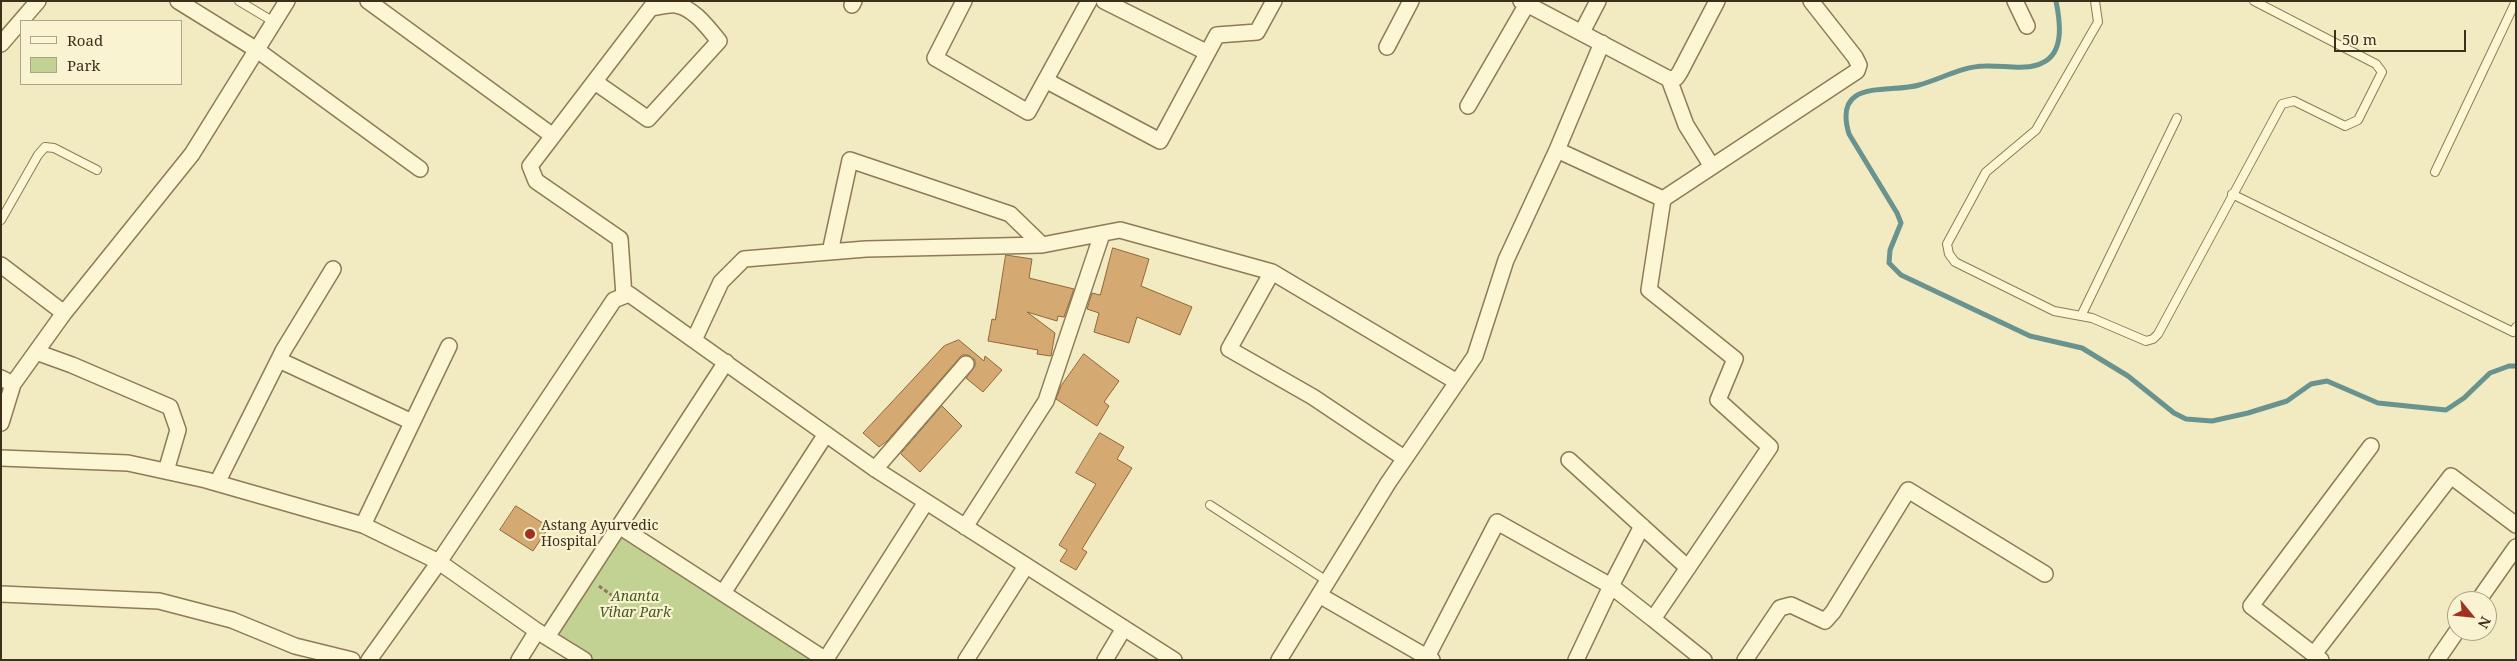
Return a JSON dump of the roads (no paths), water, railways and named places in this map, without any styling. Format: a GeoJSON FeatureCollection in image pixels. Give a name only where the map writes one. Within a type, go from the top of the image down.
{"type":"FeatureCollection","features":[{"type":"Feature","properties":{"kind":"street"},"geometry":{"type":"LineString","coordinates":[[22,20],[38,1]]}},
{"type":"Feature","properties":{"kind":"street"},"geometry":{"type":"LineString","coordinates":[[178,1],[257,50],[420,169]]}},
{"type":"Feature","properties":{"kind":"street"},"geometry":{"type":"LineString","coordinates":[[1,423],[7,381],[36,352],[64,313],[192,154],[287,1]]}},
{"type":"Feature","properties":{"kind":"street"},"geometry":{"type":"LineString","coordinates":[[368,1],[553,136]]}},
{"type":"Feature","properties":{"kind":"street"},"geometry":{"type":"LineString","coordinates":[[964,1],[935,58],[1028,112],[1089,1]]}},
{"type":"Feature","properties":{"kind":"street"},"geometry":{"type":"LineString","coordinates":[[1104,1],[1206,52]]}},
{"type":"Feature","properties":{"kind":"street"},"geometry":{"type":"LineString","coordinates":[[1046,81],[1160,141],[1206,52],[1217,35],[1257,32],[1274,1]]}},
{"type":"Feature","properties":{"kind":"street"},"geometry":{"type":"LineString","coordinates":[[1387,47],[1411,1]]}},
{"type":"Feature","properties":{"kind":"street"},"geometry":{"type":"LineString","coordinates":[[1582,32],[1598,1]]}},
{"type":"Feature","properties":{"kind":"street"},"geometry":{"type":"LineString","coordinates":[[1468,106],[1524,3],[1669,79],[1676,78],[1680,72],[1717,1]]}},
{"type":"Feature","properties":{"kind":"street"},"geometry":{"type":"LineString","coordinates":[[1653,619],[1770,447],[1718,400],[1735,359],[1649,290],[1663,199],[1711,165],[1857,72],[1859,65],[1855,57],[1811,1]]}},
{"type":"Feature","properties":{"kind":"street"},"geometry":{"type":"LineString","coordinates":[[2015,1],[2027,26]]}},
{"type":"Feature","properties":{"kind":"street"},"geometry":{"type":"LineString","coordinates":[[595,82],[648,119],[719,41],[695,14],[676,5],[654,5],[530,166],[536,181],[620,240],[624,296]]}},
{"type":"Feature","properties":{"kind":"street"},"geometry":{"type":"LineString","coordinates":[[1,44],[20,22]]}},
{"type":"Feature","properties":{"kind":"street"},"geometry":{"type":"LineString","coordinates":[[1278,660],[1404,458],[1475,356],[1506,260],[1557,150],[1602,43]]}},
{"type":"Feature","properties":{"kind":"street"},"geometry":{"type":"LineString","coordinates":[[1669,79],[1676,103],[1686,125],[1711,165]]}},
{"type":"Feature","properties":{"kind":"street"},"geometry":{"type":"LineString","coordinates":[[1557,150],[1663,199]]}},
{"type":"Feature","properties":{"kind":"street"},"geometry":{"type":"LineString","coordinates":[[830,252],[850,160],[1010,214],[1042,245]]}},
{"type":"Feature","properties":{"kind":"street"},"geometry":{"type":"LineString","coordinates":[[694,340],[721,282],[744,260],[866,249],[1042,245],[1120,230],[1272,272],[1457,382]]}},
{"type":"Feature","properties":{"kind":"street"},"geometry":{"type":"LineString","coordinates":[[965,527],[1046,401],[1102,234]]}},
{"type":"Feature","properties":{"kind":"street"},"geometry":{"type":"LineString","coordinates":[[1,265],[64,313]]}},
{"type":"Feature","properties":{"kind":"street"},"geometry":{"type":"LineString","coordinates":[[217,483],[279,360],[333,269]]}},
{"type":"Feature","properties":{"kind":"street"},"geometry":{"type":"LineString","coordinates":[[1272,272],[1229,349],[1313,397],[1404,458]]}},
{"type":"Feature","properties":{"kind":"street"},"geometry":{"type":"LineString","coordinates":[[369,660],[439,562],[614,300],[629,294],[875,469],[1174,660]]}},
{"type":"Feature","properties":{"kind":"street"},"geometry":{"type":"LineString","coordinates":[[363,525],[449,346]]}},
{"type":"Feature","properties":{"kind":"street"},"geometry":{"type":"LineString","coordinates":[[36,352],[72,365],[170,408],[178,430],[166,471]]}},
{"type":"Feature","properties":{"kind":"street"},"geometry":{"type":"LineString","coordinates":[[279,360],[412,422]]}},
{"type":"Feature","properties":{"kind":"street"},"geometry":{"type":"LineString","coordinates":[[519,660],[542,634],[586,577],[726,362]]}},
{"type":"Feature","properties":{"kind":"street"},"geometry":{"type":"LineString","coordinates":[[875,469],[966,364]]}},
{"type":"Feature","properties":{"kind":"street"},"geometry":{"type":"LineString","coordinates":[[723,593],[826,434]]}},
{"type":"Feature","properties":{"kind":"street"},"geometry":{"type":"LineString","coordinates":[[2371,446],[2251,606],[2318,657],[2451,476],[2516,525]]}},
{"type":"Feature","properties":{"kind":"street"},"geometry":{"type":"LineString","coordinates":[[1,458],[128,462],[217,483],[363,525],[439,562],[542,634],[584,660]]}},
{"type":"Feature","properties":{"kind":"street"},"geometry":{"type":"LineString","coordinates":[[1569,460],[1688,568]]}},
{"type":"Feature","properties":{"kind":"street"},"geometry":{"type":"LineString","coordinates":[[1745,660],[1780,608],[1791,605],[1824,621],[1833,612],[1908,490],[2045,574]]}},
{"type":"Feature","properties":{"kind":"street"},"geometry":{"type":"LineString","coordinates":[[619,526],[826,659],[926,502]]}},
{"type":"Feature","properties":{"kind":"street"},"geometry":{"type":"LineString","coordinates":[[1319,595],[1429,658],[1497,522],[1611,586],[1704,660]]}},
{"type":"Feature","properties":{"kind":"street"},"geometry":{"type":"LineString","coordinates":[[1576,660],[1642,526]]}},
{"type":"Feature","properties":{"kind":"street"},"geometry":{"type":"LineString","coordinates":[[2485,591],[2516,547]]}},
{"type":"Feature","properties":{"kind":"street"},"geometry":{"type":"LineString","coordinates":[[966,660],[1026,566]]}},
{"type":"Feature","properties":{"kind":"street"},"geometry":{"type":"LineString","coordinates":[[1,594],[159,601],[232,620],[295,646],[352,660]]}},
{"type":"Feature","properties":{"kind":"street"},"geometry":{"type":"LineString","coordinates":[[1105,660],[1124,628]]}},
{"type":"Feature","properties":{"kind":"street"},"geometry":{"type":"LineString","coordinates":[[2436,660],[2450,641]]}},
{"type":"Feature","properties":{"kind":"lane"},"geometry":{"type":"LineString","coordinates":[[239,1],[274,22]]}},
{"type":"Feature","properties":{"kind":"lane"},"geometry":{"type":"LineString","coordinates":[[2095,1],[2098,22],[2036,130],[1986,172],[1947,244],[1949,254],[1955,262],[2054,311],[2092,318],[2146,340],[2153,339],[2282,104],[2294,101],[2344,126],[2358,120],[2382,72],[2376,64],[2254,1]]}},
{"type":"Feature","properties":{"kind":"lane"},"geometry":{"type":"LineString","coordinates":[[2435,172],[2516,1]]}},
{"type":"Feature","properties":{"kind":"lane"},"geometry":{"type":"LineString","coordinates":[[2081,316],[2177,118]]}},
{"type":"Feature","properties":{"kind":"lane"},"geometry":{"type":"LineString","coordinates":[[1,220],[38,155],[45,147],[54,148],[97,170]]}},
{"type":"Feature","properties":{"kind":"lane"},"geometry":{"type":"LineString","coordinates":[[2232,194],[2513,332],[2516,327]]}},
{"type":"Feature","properties":{"kind":"lane"},"geometry":{"type":"LineString","coordinates":[[1210,505],[1327,581]]}},
{"type":"Feature","properties":{"kind":"waterway"},"geometry":{"type":"LineString","coordinates":[[2056,1],[2059,18],[2058,44],[2049,58],[2042,63],[2029,67],[1985,66],[1968,68],[1919,85],[1867,92],[1856,96],[1849,104],[1846,116],[1849,134],[1897,213],[1901,223],[1890,250],[1889,263],[1901,275],[2030,336],[2082,348],[2128,376],[2174,413],[2186,419],[2212,421],[2248,413],[2287,401],[2311,384],[2327,381],[2378,403],[2446,410],[2464,398],[2490,373],[2509,366],[2516,366]]}},
{"type":"Feature","properties":{"kind":"place","name":"Astang Ayurvedic Hospital"},"geometry":{"type":"Point","coordinates":[530,534]}},
{"type":"Feature","properties":{"kind":"park label","name":"Ananta Vihar Park"},"geometry":{"type":"Point","coordinates":[635,606]}}]}
